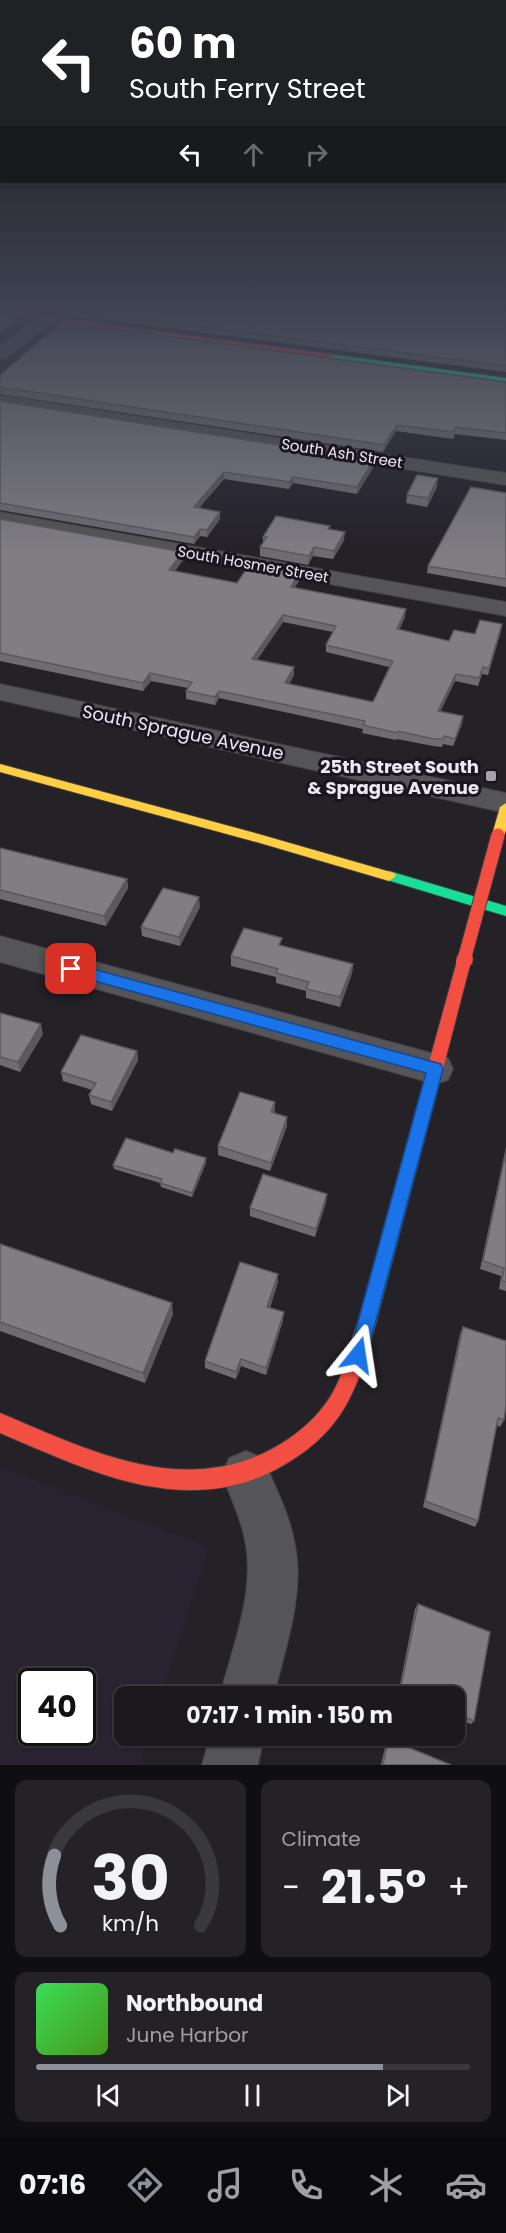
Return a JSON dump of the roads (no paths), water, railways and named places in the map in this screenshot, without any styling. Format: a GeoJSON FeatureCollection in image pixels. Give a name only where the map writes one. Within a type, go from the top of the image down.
{"type":"FeatureCollection","features":[{"type":"Feature","properties":{"kind":"main road"},"geometry":{"type":"LineString","coordinates":[[0,768],[400,878],[506,910]]}},
{"type":"Feature","properties":{"kind":"main road"},"geometry":{"type":"LineString","coordinates":[[0,1423],[102,1463],[143,1476],[176,1481],[216,1482],[246,1475],[303,1443],[328,1421],[341,1401],[358,1355],[506,805]]}},
{"type":"Feature","properties":{"kind":"main road"},"geometry":{"type":"LineString","coordinates":[[400,878],[494,892]]}},
{"type":"Feature","properties":{"kind":"street","name":"South Ash Street"},"geometry":{"type":"LineString","coordinates":[[0,400],[506,479]]}},
{"type":"Feature","properties":{"kind":"street","name":"South Hosmer Street"},"geometry":{"type":"LineString","coordinates":[[0,518],[506,609]]}},
{"type":"Feature","properties":{"kind":"street","name":"South Sprague Avenue"},"geometry":{"type":"LineString","coordinates":[[0,692],[506,805]]}},
{"type":"Feature","properties":{"kind":"street"},"geometry":{"type":"LineString","coordinates":[[0,949],[435,1069]]}},
{"type":"Feature","properties":{"kind":"street"},"geometry":{"type":"LineString","coordinates":[[246,1475],[269,1537],[272,1560],[271,1584],[249,1686]]}},
{"type":"Feature","properties":{"kind":"street"},"geometry":{"type":"LineString","coordinates":[[230,1765],[235,1746]]}},
{"type":"Feature","properties":{"kind":"place","name":"25th Street South & Sprague Avenue"},"geometry":{"type":"Point","coordinates":[491,776]}}]}
